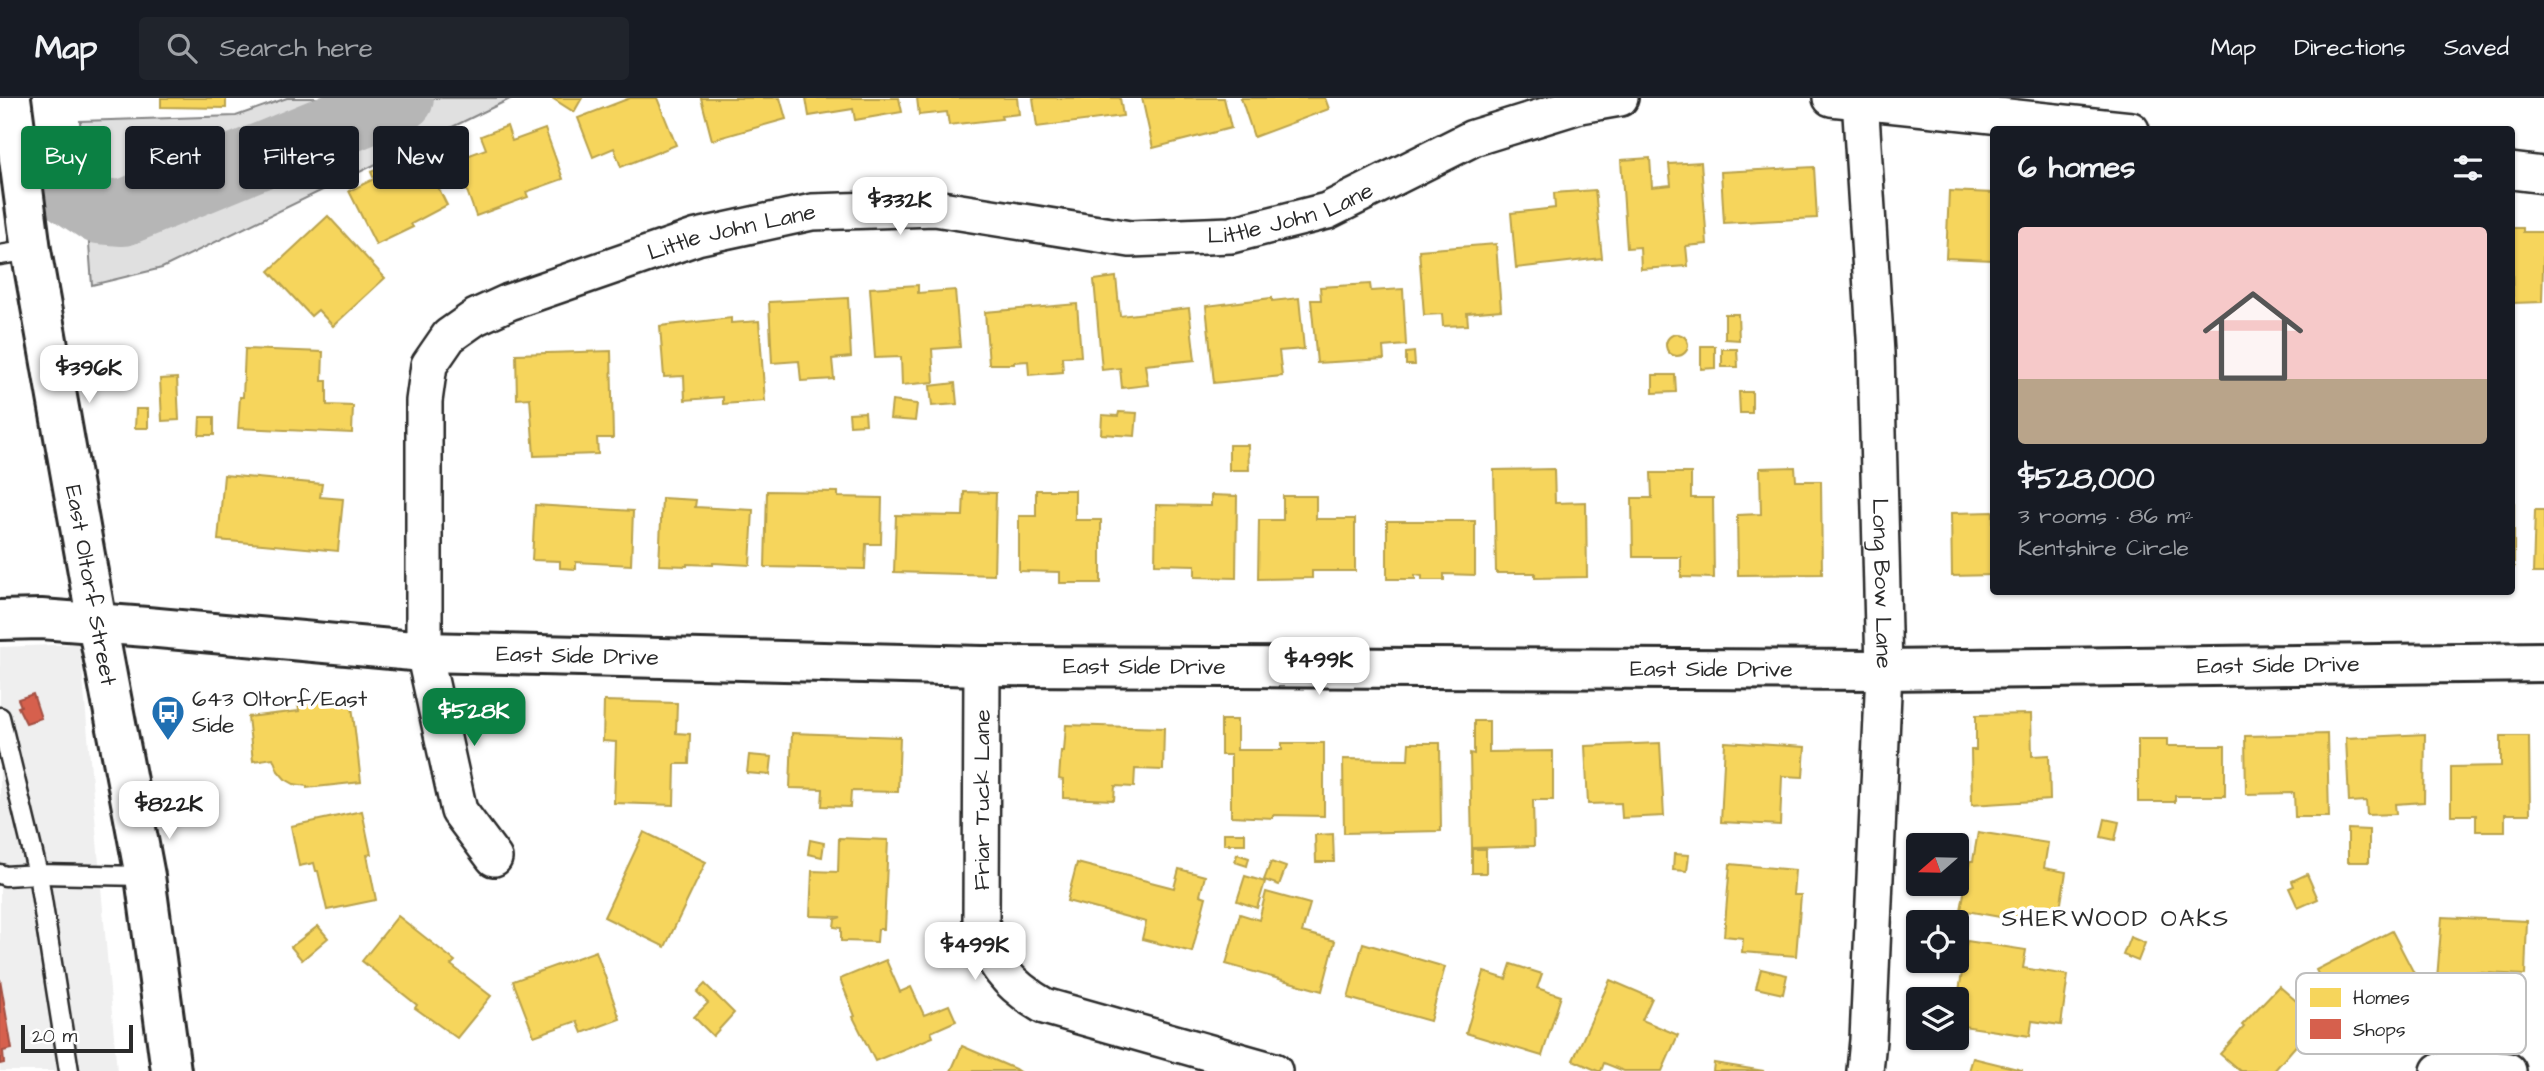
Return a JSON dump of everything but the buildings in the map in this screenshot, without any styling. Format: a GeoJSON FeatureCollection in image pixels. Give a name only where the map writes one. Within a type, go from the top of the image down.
{"type":"FeatureCollection","features":[{"type":"Feature","properties":{"kind":"street","name":"East Oltorf Street"},"geometry":{"type":"LineString","coordinates":[[10,98],[23,196],[16,252],[97,623],[145,876],[171,1071]]}},
{"type":"Feature","properties":{"kind":"street","name":"Little John Lane"},"geometry":{"type":"LineString","coordinates":[[494,858],[459,811],[424,653],[425,401],[429,365],[449,336],[476,317],[509,302],[697,237],[812,212],[935,208],[1130,239],[1231,235],[1327,211],[1473,138],[1580,105],[1620,98]]}},
{"type":"Feature","properties":{"kind":"street"},"geometry":{"type":"LineString","coordinates":[[1851,99],[2095,126]]}},
{"type":"Feature","properties":{"kind":"street","name":"Long Bow Lane"},"geometry":{"type":"LineString","coordinates":[[1851,99],[1876,353],[1884,670],[1865,1071]]}},
{"type":"Feature","properties":{"kind":"street"},"geometry":{"type":"LineString","coordinates":[[2515,171],[2544,175]]}},
{"type":"Feature","properties":{"kind":"street","name":"East Side Drive"},"geometry":{"type":"LineString","coordinates":[[0,620],[41,619],[97,623],[424,653],[982,666],[1884,670],[2544,662]]}},
{"type":"Feature","properties":{"kind":"street","name":"Friar Tuck Lane"},"geometry":{"type":"LineString","coordinates":[[982,666],[981,922],[987,948],[1002,974],[1022,993],[1044,1006],[1274,1071]]}},
{"type":"Feature","properties":{"kind":"street"},"geometry":{"type":"LineString","coordinates":[[2439,1071],[2473,1067],[2508,1071]]}},
{"type":"Feature","properties":{"kind":"lane"},"geometry":{"type":"LineString","coordinates":[[1,723],[38,874],[69,1071]]}},
{"type":"Feature","properties":{"kind":"lane"},"geometry":{"type":"LineString","coordinates":[[0,874],[145,876]]}},
{"type":"Feature","properties":{"kind":"shaded area"},"geometry":{"type":"Polygon","coordinates":[[[287,98],[512,98],[454,126],[373,126],[373,166],[359,172],[359,126],[239,126],[239,189],[325,189],[162,268],[92,285],[85,189],[111,189],[111,126],[80,126],[80,121],[236,116],[287,98]]]}},
{"type":"Feature","properties":{"kind":"shaded area"},"geometry":{"type":"Polygon","coordinates":[[[80,644],[117,1071],[0,1071],[0,647],[80,644]]]}},
{"type":"Feature","properties":{"kind":"waterway"},"geometry":{"type":"LineString","coordinates":[[0,145],[99,211],[123,213],[401,98]]}},
{"type":"Feature","properties":{"kind":"place","name":"643 Oltorf/East Side"},"geometry":{"type":"Point","coordinates":[168,742]}},
{"type":"Feature","properties":{"kind":"district","name":"SHERWOOD OAKS"},"geometry":{"type":"Point","coordinates":[2116,919]}}]}
